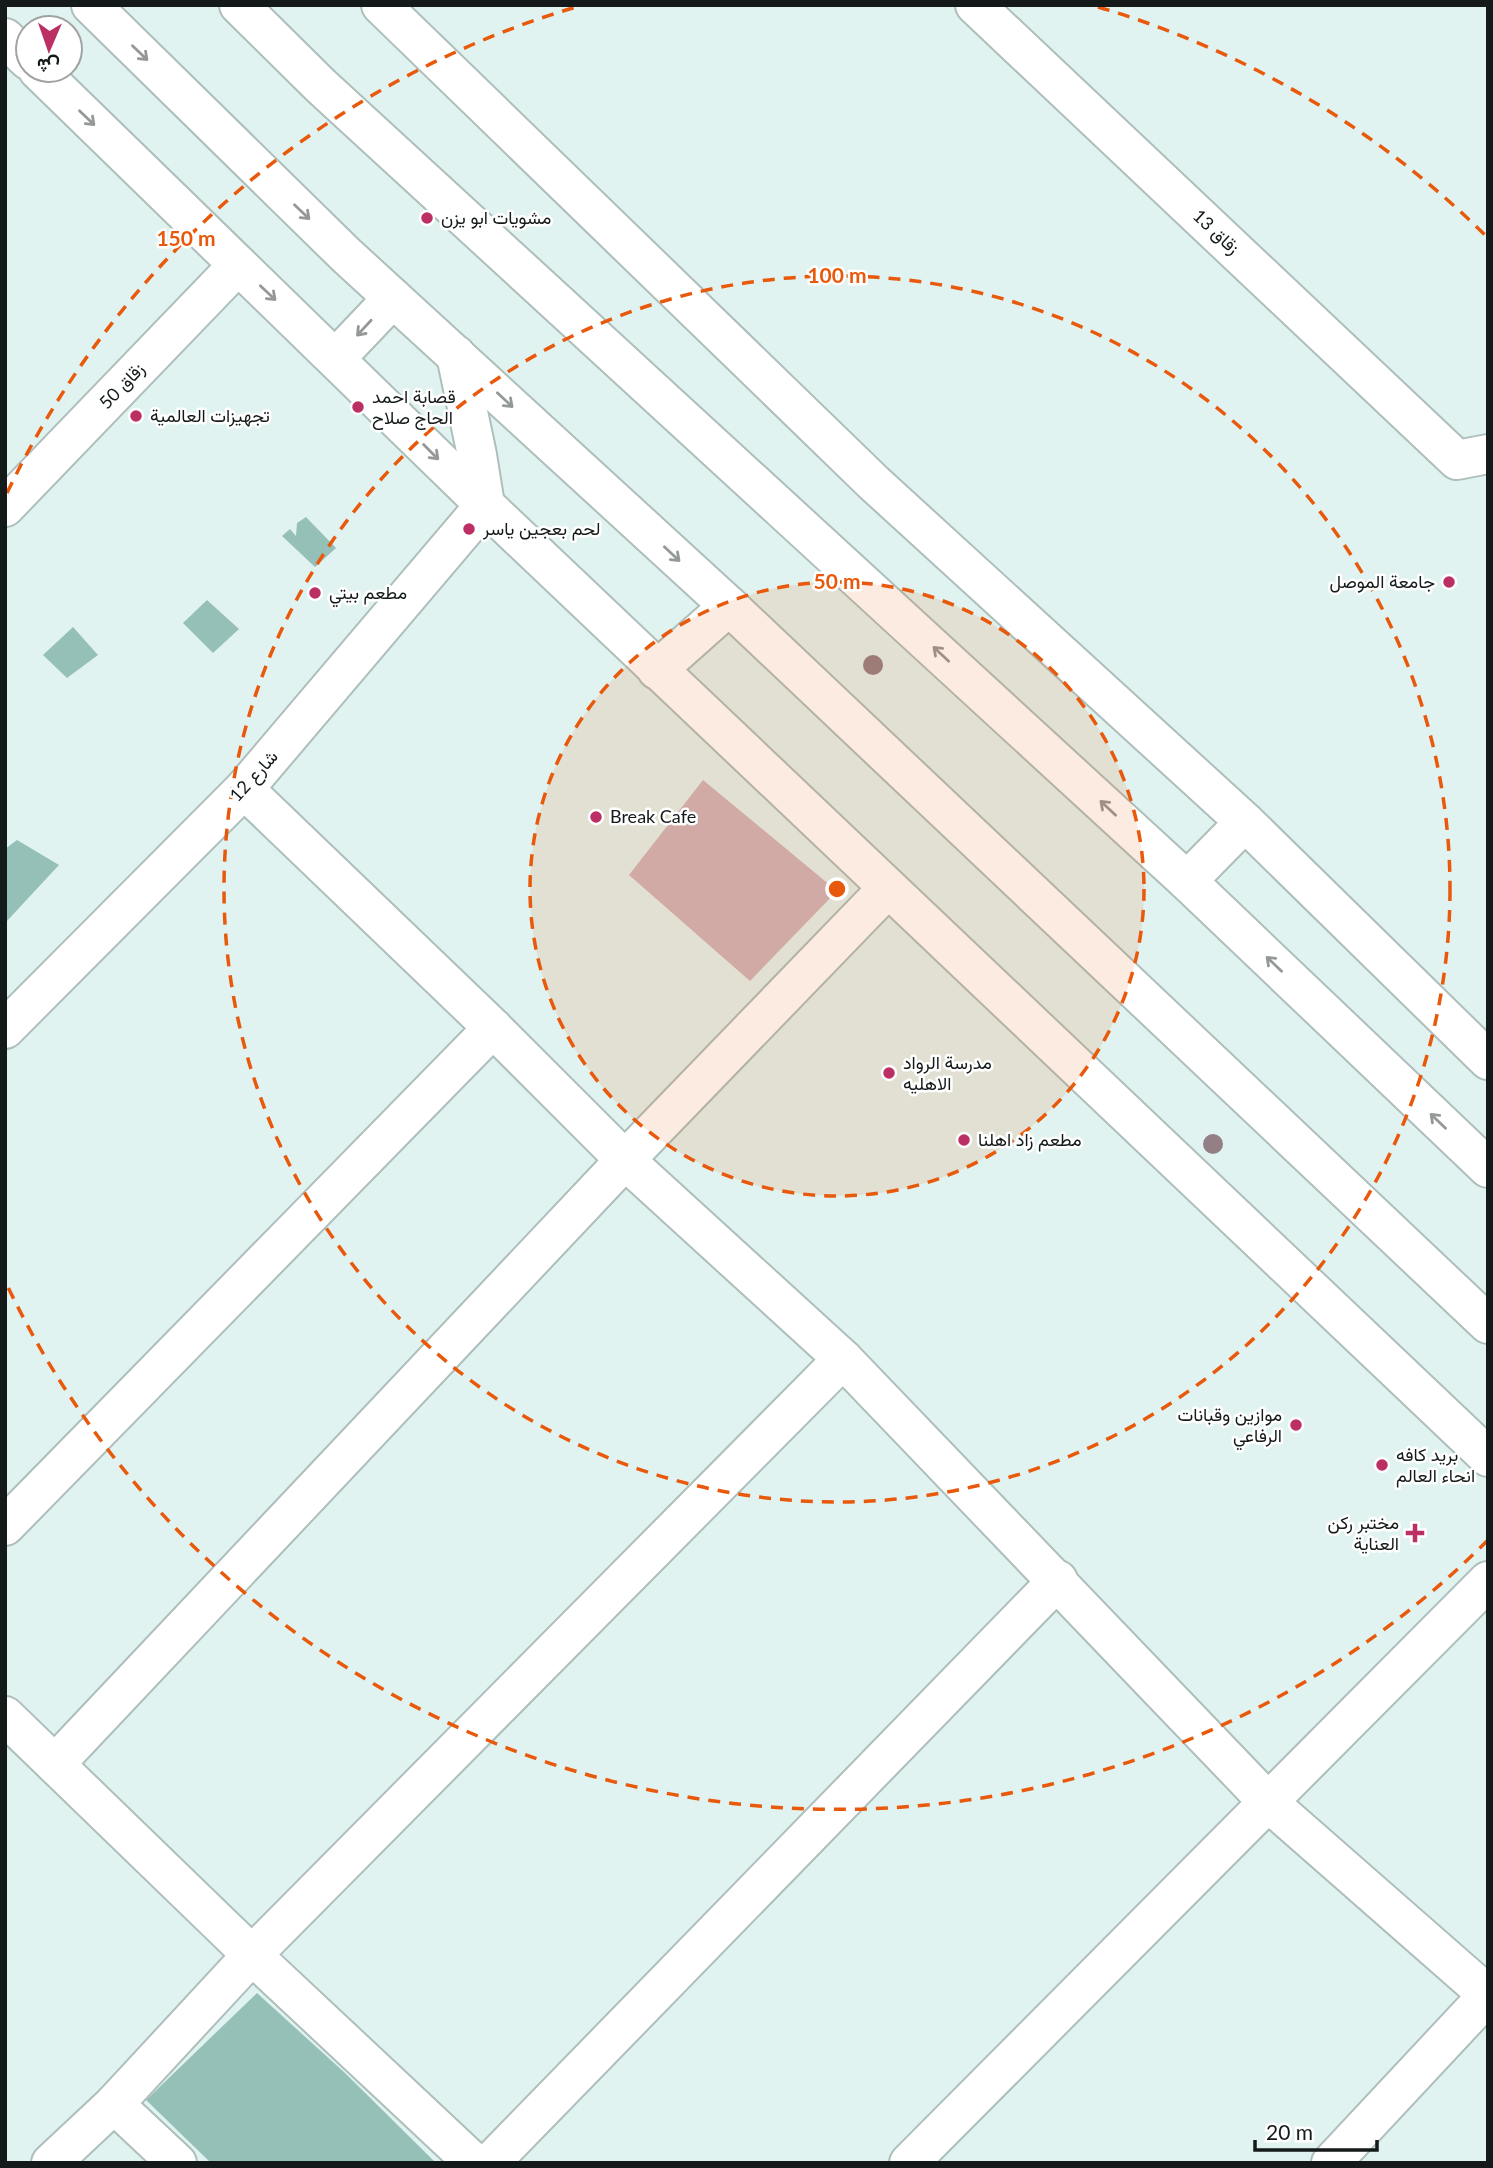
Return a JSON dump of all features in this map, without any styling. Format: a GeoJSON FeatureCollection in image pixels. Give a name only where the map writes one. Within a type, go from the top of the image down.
{"type":"FeatureCollection","features":[{"type":"Feature","properties":{"kind":"main road"},"geometry":{"type":"LineString","coordinates":[[91,5],[393,298],[729,606],[1488,1324]]}},
{"type":"Feature","properties":{"kind":"main road"},"geometry":{"type":"LineString","coordinates":[[239,5],[321,86],[1187,881],[1488,1168]]}},
{"type":"Feature","properties":{"kind":"main road","name":"زقاق 13"},"geometry":{"type":"LineString","coordinates":[[975,5],[1472,457]]}},
{"type":"Feature","properties":{"kind":"main road"},"geometry":{"type":"LineString","coordinates":[[390,8],[874,483],[1245,822],[1488,1060]]}},
{"type":"Feature","properties":{"kind":"main road"},"geometry":{"type":"LineString","coordinates":[[52,84],[657,670],[1488,1457]]}},
{"type":"Feature","properties":{"kind":"main road","name":"زقاق 50"},"geometry":{"type":"LineString","coordinates":[[5,507],[238,265]]}},
{"type":"Feature","properties":{"kind":"main road"},"geometry":{"type":"LineString","coordinates":[[336,358],[393,298]]}},
{"type":"Feature","properties":{"kind":"main road"},"geometry":{"type":"LineString","coordinates":[[456,355],[485,505]]}},
{"type":"Feature","properties":{"kind":"main road","name":"شارع 12"},"geometry":{"type":"LineString","coordinates":[[5,1029],[244,789],[485,505]]}},
{"type":"Feature","properties":{"kind":"main road"},"geometry":{"type":"LineString","coordinates":[[657,670],[729,606]]}},
{"type":"Feature","properties":{"kind":"main road"},"geometry":{"type":"LineString","coordinates":[[244,789],[493,1028],[625,1160],[843,1359],[1058,1580],[1268,1802],[1488,1995],[1331,2163]]}},
{"type":"Feature","properties":{"kind":"main road"},"geometry":{"type":"LineString","coordinates":[[1187,881],[1245,822]]}},
{"type":"Feature","properties":{"kind":"main road"},"geometry":{"type":"LineString","coordinates":[[55,1764],[625,1160],[888,888]]}},
{"type":"Feature","properties":{"kind":"main road"},"geometry":{"type":"LineString","coordinates":[[5,1526],[493,1028]]}},
{"type":"Feature","properties":{"kind":"main road"},"geometry":{"type":"LineString","coordinates":[[51,2163],[114,2104],[252,1955],[843,1359]]}},
{"type":"Feature","properties":{"kind":"main road"},"geometry":{"type":"LineString","coordinates":[[490,2163],[1058,1580]]}},
{"type":"Feature","properties":{"kind":"main road"},"geometry":{"type":"LineString","coordinates":[[909,2163],[1488,1581]]}},
{"type":"Feature","properties":{"kind":"main road"},"geometry":{"type":"LineString","coordinates":[[5,1716],[252,1955],[474,2163]]}},
{"type":"Feature","properties":{"kind":"main road"},"geometry":{"type":"LineString","coordinates":[[114,2104],[177,2163]]}},
{"type":"Feature","properties":{"kind":"shaded area"},"geometry":{"type":"Polygon","coordinates":[[[703,780],[837,891],[750,981],[629,875],[703,780]]]}},
{"type":"Feature","properties":{"kind":"building"},"geometry":{"type":"Polygon","coordinates":[[[306,517],[336,548],[315,567],[282,536],[290,529],[296,536],[297,523],[306,517]]]}},
{"type":"Feature","properties":{"kind":"building"},"geometry":{"type":"Polygon","coordinates":[[[207,600],[239,629],[213,653],[183,623],[207,600]]]}},
{"type":"Feature","properties":{"kind":"building"},"geometry":{"type":"Polygon","coordinates":[[[73,627],[98,655],[67,678],[43,655],[73,627]]]}},
{"type":"Feature","properties":{"kind":"building"},"geometry":{"type":"Polygon","coordinates":[[[17,840],[59,865],[6,922],[5,849],[17,840]]]}},
{"type":"Feature","properties":{"kind":"building"},"geometry":{"type":"Polygon","coordinates":[[[257,1993],[345,2073],[436,2163],[211,2163],[146,2100],[257,1993]]]}},
{"type":"Feature","properties":{"kind":"place","name":"مشويات ابو يزن"},"geometry":{"type":"Point","coordinates":[427,218]}},
{"type":"Feature","properties":{"kind":"place","name":"قصابة احمد الحاج صلاح"},"geometry":{"type":"Point","coordinates":[358,407]}},
{"type":"Feature","properties":{"kind":"place","name":"تجهيزات العالمية"},"geometry":{"type":"Point","coordinates":[136,416]}},
{"type":"Feature","properties":{"kind":"place","name":"لحم بعجين ياسر"},"geometry":{"type":"Point","coordinates":[469,529]}},
{"type":"Feature","properties":{"kind":"place","name":"جامعة الموصل"},"geometry":{"type":"Point","coordinates":[1449,582]}},
{"type":"Feature","properties":{"kind":"place","name":"مطعم بيتي"},"geometry":{"type":"Point","coordinates":[315,593]}},
{"type":"Feature","properties":{"kind":"place","name":"Break Cafe"},"geometry":{"type":"Point","coordinates":[596,817]}},
{"type":"Feature","properties":{"kind":"place","name":"مدرسة الرواد الاهليه"},"geometry":{"type":"Point","coordinates":[889,1073]}},
{"type":"Feature","properties":{"kind":"place","name":"مطعم زاد اهلنا"},"geometry":{"type":"Point","coordinates":[964,1140]}},
{"type":"Feature","properties":{"kind":"place","name":"موازين وقبانات الرفاعي"},"geometry":{"type":"Point","coordinates":[1296,1425]}},
{"type":"Feature","properties":{"kind":"place","name":"بريد كافه انحاء العالم"},"geometry":{"type":"Point","coordinates":[1382,1465]}},
{"type":"Feature","properties":{"kind":"place","name":"مختبر ركن العناية"},"geometry":{"type":"Point","coordinates":[1415,1533]}}]}
